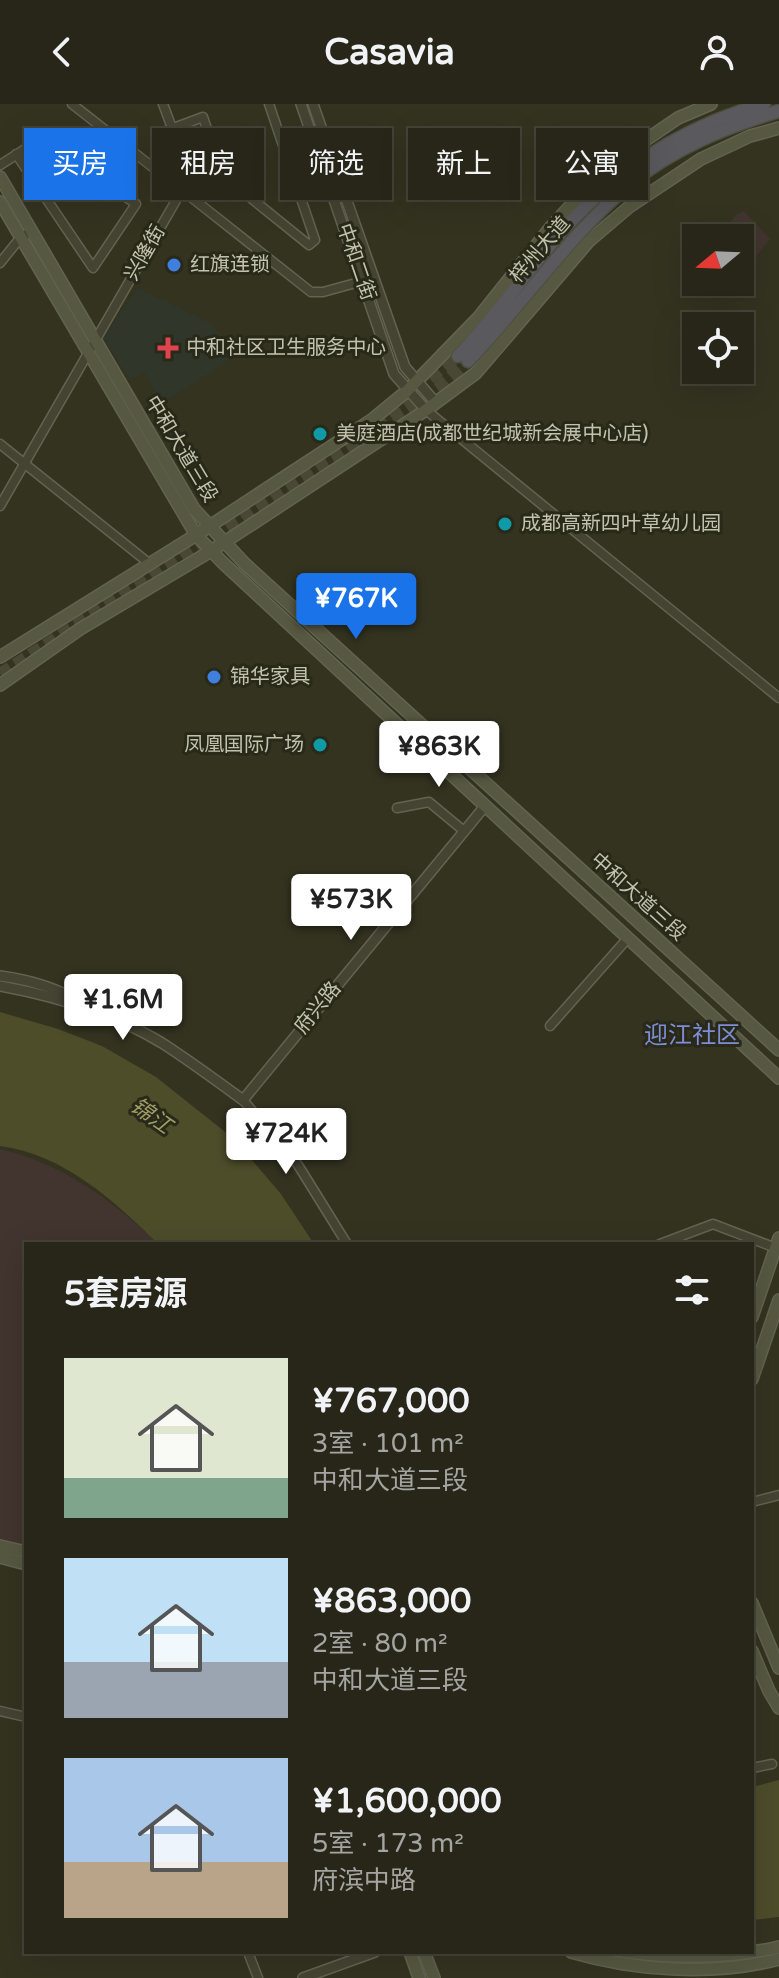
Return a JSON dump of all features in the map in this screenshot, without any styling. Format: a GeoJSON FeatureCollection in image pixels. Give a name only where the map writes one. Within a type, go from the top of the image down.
{"type":"FeatureCollection","features":[{"type":"Feature","properties":{"kind":"highway","name":"梓州大道"},"geometry":{"type":"LineString","coordinates":[[463,358],[564,229],[618,177],[671,142],[741,116],[764,104]]}},
{"type":"Feature","properties":{"kind":"highway","name":"梓州大道"},"geometry":{"type":"LineString","coordinates":[[741,116],[779,111]]}},
{"type":"Feature","properties":{"kind":"main road"},"geometry":{"type":"LineString","coordinates":[[0,657],[196,535],[373,419],[407,391],[478,318],[550,228],[606,167],[678,118],[711,104]]}},
{"type":"Feature","properties":{"kind":"main road"},"geometry":{"type":"LineString","coordinates":[[0,685],[80,629],[224,543],[431,407],[476,373],[589,241],[629,207],[701,159],[750,136],[779,128]]}},
{"type":"Feature","properties":{"kind":"main road","name":"中和大道三段"},"geometry":{"type":"LineString","coordinates":[[0,177],[26,234],[92,345],[194,509],[208,526],[779,1050]]}},
{"type":"Feature","properties":{"kind":"main road","name":"中和大道三段"},"geometry":{"type":"LineString","coordinates":[[0,202],[26,234]]}},
{"type":"Feature","properties":{"kind":"main road","name":"中和大道三段"},"geometry":{"type":"LineString","coordinates":[[92,345],[196,535],[779,1078]]}},
{"type":"Feature","properties":{"kind":"main road"},"geometry":{"type":"LineString","coordinates":[[754,1311],[777,1243]]}},
{"type":"Feature","properties":{"kind":"main road"},"geometry":{"type":"LineString","coordinates":[[754,1373],[779,1300]]}},
{"type":"Feature","properties":{"kind":"main road"},"geometry":{"type":"LineString","coordinates":[[0,1546],[24,1552]]}},
{"type":"Feature","properties":{"kind":"main road"},"geometry":{"type":"LineString","coordinates":[[0,1557],[24,1563]]}},
{"type":"Feature","properties":{"kind":"main road"},"geometry":{"type":"LineString","coordinates":[[754,1608],[779,1668]]}},
{"type":"Feature","properties":{"kind":"main road"},"geometry":{"type":"LineString","coordinates":[[754,1656],[779,1708]]}},
{"type":"Feature","properties":{"kind":"main road"},"geometry":{"type":"LineString","coordinates":[[754,1951],[779,1947]]}},
{"type":"Feature","properties":{"kind":"main road"},"geometry":{"type":"LineString","coordinates":[[411,1954],[419,1978]]}},
{"type":"Feature","properties":{"kind":"main road"},"geometry":{"type":"LineString","coordinates":[[425,1954],[434,1978]]}},
{"type":"Feature","properties":{"kind":"main road"},"geometry":{"type":"LineString","coordinates":[[580,1954],[614,1962],[679,1968],[735,1967],[779,1959]]}},
{"type":"Feature","properties":{"kind":"main road"},"geometry":{"type":"LineString","coordinates":[[662,1954],[739,1954]]}},
{"type":"Feature","properties":{"kind":"street"},"geometry":{"type":"LineString","coordinates":[[72,104],[152,167]]}},
{"type":"Feature","properties":{"kind":"street"},"geometry":{"type":"LineString","coordinates":[[163,104],[172,128],[203,117],[207,128]]}},
{"type":"Feature","properties":{"kind":"street"},"geometry":{"type":"LineString","coordinates":[[253,200],[309,245],[315,240],[269,104]]}},
{"type":"Feature","properties":{"kind":"street","name":"中和二街"},"geometry":{"type":"LineString","coordinates":[[301,104],[394,374],[407,391],[431,407]]}},
{"type":"Feature","properties":{"kind":"street","name":"中和二街"},"geometry":{"type":"LineString","coordinates":[[313,104],[405,367],[417,381],[431,407]]}},
{"type":"Feature","properties":{"kind":"street"},"geometry":{"type":"LineString","coordinates":[[0,165],[16,154],[41,139],[136,204],[93,268],[16,154]]}},
{"type":"Feature","properties":{"kind":"street","name":"兴隆街"},"geometry":{"type":"LineString","coordinates":[[0,506],[171,200]]}},
{"type":"Feature","properties":{"kind":"street"},"geometry":{"type":"LineString","coordinates":[[194,200],[311,292],[323,292],[363,281]]}},
{"type":"Feature","properties":{"kind":"street"},"geometry":{"type":"LineString","coordinates":[[0,263],[26,234]]}},
{"type":"Feature","properties":{"kind":"street"},"geometry":{"type":"LineString","coordinates":[[431,407],[779,698]]}},
{"type":"Feature","properties":{"kind":"street"},"geometry":{"type":"LineString","coordinates":[[0,444],[150,564]]}},
{"type":"Feature","properties":{"kind":"street"},"geometry":{"type":"LineString","coordinates":[[397,808],[429,802],[464,831]]}},
{"type":"Feature","properties":{"kind":"street","name":"府兴路"},"geometry":{"type":"LineString","coordinates":[[243,1100],[485,806]]}},
{"type":"Feature","properties":{"kind":"street"},"geometry":{"type":"LineString","coordinates":[[550,1026],[628,938]]}},
{"type":"Feature","properties":{"kind":"street"},"geometry":{"type":"LineString","coordinates":[[0,976],[65,992],[98,1013]]}},
{"type":"Feature","properties":{"kind":"street"},"geometry":{"type":"LineString","coordinates":[[0,989],[50,997],[98,1013],[161,1042],[243,1100],[297,1164],[346,1242]]}},
{"type":"Feature","properties":{"kind":"street"},"geometry":{"type":"LineString","coordinates":[[665,1242],[713,1224],[745,1240],[777,1243]]}},
{"type":"Feature","properties":{"kind":"street"},"geometry":{"type":"LineString","coordinates":[[754,1501],[779,1495]]}},
{"type":"Feature","properties":{"kind":"street"},"geometry":{"type":"LineString","coordinates":[[0,1711],[24,1717]]}},
{"type":"Feature","properties":{"kind":"street"},"geometry":{"type":"LineString","coordinates":[[754,1768],[772,1764]]}},
{"type":"Feature","properties":{"kind":"street"},"geometry":{"type":"LineString","coordinates":[[249,1954],[258,1978]]}},
{"type":"Feature","properties":{"kind":"street"},"geometry":{"type":"LineString","coordinates":[[303,1978],[369,1954]]}},
{"type":"Feature","properties":{"kind":"shaded area"},"geometry":{"type":"Polygon","coordinates":[[[744,211],[770,239],[754,259],[754,224],[729,224],[744,211]]]}},
{"type":"Feature","properties":{"kind":"shaded area","name":"中和社区卫生服务中心"},"geometry":{"type":"Polygon","coordinates":[[[138,288],[212,324],[232,358],[163,403],[144,372],[130,380],[103,338],[138,288]]]}},
{"type":"Feature","properties":{"kind":"shaded area"},"geometry":{"type":"Polygon","coordinates":[[[0,1149],[65,1174],[105,1199],[156,1242],[24,1242],[24,1545],[0,1539],[0,1149]]]}},
{"type":"Feature","properties":{"kind":"water","name":"锦江"},"geometry":{"type":"Polygon","coordinates":[[[0,1012],[102,1046],[156,1077],[234,1139],[281,1194],[313,1242],[156,1242],[106,1196],[66,1169],[23,1151],[0,1146],[0,1012]]]}},
{"type":"Feature","properties":{"kind":"water"},"geometry":{"type":"Polygon","coordinates":[[[779,1780],[779,1917],[754,1920],[754,1786],[779,1780]]]}},
{"type":"Feature","properties":{"kind":"tunnel"},"geometry":{"type":"LineString","coordinates":[[374,424],[458,356]]}},
{"type":"Feature","properties":{"kind":"tunnel"},"geometry":{"type":"LineString","coordinates":[[0,674],[394,420],[438,388],[468,361]]}},
{"type":"Feature","properties":{"kind":"place","name":"红旗连锁"},"geometry":{"type":"Point","coordinates":[174,265]}},
{"type":"Feature","properties":{"kind":"place","name":"中和社区卫生服务中心"},"geometry":{"type":"Point","coordinates":[168,348]}},
{"type":"Feature","properties":{"kind":"place","name":"美庭酒店(成都世纪城新会展中心店)"},"geometry":{"type":"Point","coordinates":[320,434]}},
{"type":"Feature","properties":{"kind":"place","name":"成都高新四叶草幼儿园"},"geometry":{"type":"Point","coordinates":[505,524]}},
{"type":"Feature","properties":{"kind":"place","name":"锦华家具"},"geometry":{"type":"Point","coordinates":[214,677]}},
{"type":"Feature","properties":{"kind":"place","name":"凤凰国际广场"},"geometry":{"type":"Point","coordinates":[320,745]}},
{"type":"Feature","properties":{"kind":"district","name":"迎江社区"},"geometry":{"type":"Point","coordinates":[692,1035]}}]}
